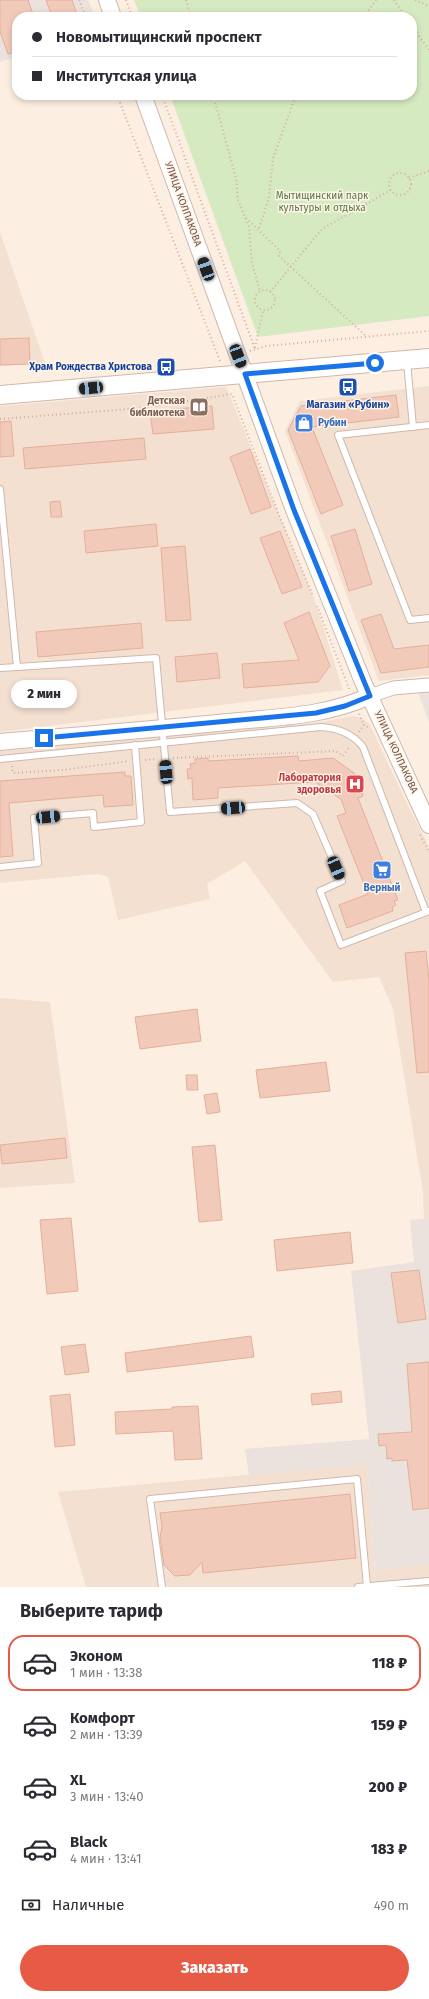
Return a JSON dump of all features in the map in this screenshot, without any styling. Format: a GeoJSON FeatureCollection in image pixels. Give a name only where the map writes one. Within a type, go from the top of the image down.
{"type":"FeatureCollection","features":[{"type":"Feature","properties":{"kind":"main road"},"geometry":{"type":"LineString","coordinates":[[0,394],[429,358]]}},
{"type":"Feature","properties":{"kind":"street"},"geometry":{"type":"LineString","coordinates":[[107,0],[111,12]]}},
{"type":"Feature","properties":{"kind":"street","name":"УЛИЦА КОЛПАКОВА"},"geometry":{"type":"LineString","coordinates":[[145,100],[297,517],[424,829]]}},
{"type":"Feature","properties":{"kind":"street"},"geometry":{"type":"LineString","coordinates":[[0,742],[163,736],[332,710],[355,703],[393,688],[429,685]]}},
{"type":"Feature","properties":{"kind":"lane"},"geometry":{"type":"LineString","coordinates":[[407,360],[413,427]]}},
{"type":"Feature","properties":{"kind":"lane"},"geometry":{"type":"LineString","coordinates":[[429,425],[338,435],[410,620],[429,618]]}},
{"type":"Feature","properties":{"kind":"lane"},"geometry":{"type":"LineString","coordinates":[[0,489],[17,667]]}},
{"type":"Feature","properties":{"kind":"lane"},"geometry":{"type":"LineString","coordinates":[[0,668],[156,658],[163,736],[170,812],[297,803],[313,814],[342,882],[320,891],[342,945],[427,911],[366,753],[363,747],[355,739],[338,729],[321,727],[163,736],[135,746],[0,759]]}},
{"type":"Feature","properties":{"kind":"lane"},"geometry":{"type":"LineString","coordinates":[[0,867],[38,863],[34,818],[93,813],[94,827],[141,822],[135,746]]}},
{"type":"Feature","properties":{"kind":"lane"},"geometry":{"type":"LineString","coordinates":[[162,1587],[150,1499],[357,1479],[367,1586]]}},
{"type":"Feature","properties":{"kind":"lane"},"geometry":{"type":"LineString","coordinates":[[358,1587],[429,1581]]}},
{"type":"Feature","properties":{"kind":"path"},"geometry":{"type":"LineString","coordinates":[[79,0],[84,12]]}},
{"type":"Feature","properties":{"kind":"path"},"geometry":{"type":"LineString","coordinates":[[126,0],[130,12]]}},
{"type":"Feature","properties":{"kind":"path"},"geometry":{"type":"LineString","coordinates":[[186,0],[190,12]]}},
{"type":"Feature","properties":{"kind":"path"},"geometry":{"type":"LineString","coordinates":[[368,12],[376,0]]}},
{"type":"Feature","properties":{"kind":"path"},"geometry":{"type":"LineString","coordinates":[[394,0],[402,12]]}},
{"type":"Feature","properties":{"kind":"path"},"geometry":{"type":"LineString","coordinates":[[415,0],[429,6]]}},
{"type":"Feature","properties":{"kind":"path"},"geometry":{"type":"LineString","coordinates":[[417,33],[429,50]]}},
{"type":"Feature","properties":{"kind":"path"},"geometry":{"type":"LineString","coordinates":[[120,100],[220,361]]}},
{"type":"Feature","properties":{"kind":"path"},"geometry":{"type":"LineString","coordinates":[[164,100],[255,349]]}},
{"type":"Feature","properties":{"kind":"path"},"geometry":{"type":"LineString","coordinates":[[214,100],[236,178],[238,200],[249,227],[252,263],[260,291],[255,300],[257,306],[263,310],[269,310],[275,302],[274,296],[270,292],[260,291]]}},
{"type":"Feature","properties":{"kind":"path"},"geometry":{"type":"LineString","coordinates":[[259,228],[269,198],[272,158],[294,100]]}},
{"type":"Feature","properties":{"kind":"path"},"geometry":{"type":"LineString","coordinates":[[409,178],[429,171]]}},
{"type":"Feature","properties":{"kind":"path"},"geometry":{"type":"LineString","coordinates":[[404,173],[409,178],[411,185],[408,191],[397,194],[391,190],[389,184],[394,174],[404,173]]}},
{"type":"Feature","properties":{"kind":"path"},"geometry":{"type":"LineString","coordinates":[[270,292],[322,229],[391,190]]}},
{"type":"Feature","properties":{"kind":"path"},"geometry":{"type":"LineString","coordinates":[[245,217],[259,228],[265,238],[280,251],[279,256],[366,337]]}},
{"type":"Feature","properties":{"kind":"path"},"geometry":{"type":"LineString","coordinates":[[255,349],[263,310]]}},
{"type":"Feature","properties":{"kind":"path"},"geometry":{"type":"LineString","coordinates":[[255,349],[266,346],[429,330]]}},
{"type":"Feature","properties":{"kind":"path"},"geometry":{"type":"LineString","coordinates":[[0,419],[142,408],[232,394],[314,598]]}},
{"type":"Feature","properties":{"kind":"path"},"geometry":{"type":"LineString","coordinates":[[316,605],[364,725],[370,727]]}},
{"type":"Feature","properties":{"kind":"path"},"geometry":{"type":"LineString","coordinates":[[6,764],[12,763],[12,773],[63,770],[165,758],[336,751],[343,756],[364,725]]}},
{"type":"Feature","properties":{"kind":"path"},"geometry":{"type":"LineString","coordinates":[[424,829],[429,852]]}},
{"type":"Feature","properties":{"kind":"shaded area"},"geometry":{"type":"Polygon","coordinates":[[[0,0],[88,0],[93,12],[12,12],[12,58],[0,62],[0,0]]]}},
{"type":"Feature","properties":{"kind":"shaded area"},"geometry":{"type":"Polygon","coordinates":[[[0,232],[45,363],[0,366],[0,232]]]}},
{"type":"Feature","properties":{"kind":"shaded area"},"geometry":{"type":"Polygon","coordinates":[[[429,386],[429,675],[379,681],[285,431],[300,401],[429,386]]]}},
{"type":"Feature","properties":{"kind":"shaded area"},"geometry":{"type":"Polygon","coordinates":[[[226,387],[314,598],[343,690],[0,732],[0,406],[226,387]]]}},
{"type":"Feature","properties":{"kind":"shaded area"},"geometry":{"type":"Polygon","coordinates":[[[429,692],[429,722],[418,693],[429,692]]]}},
{"type":"Feature","properties":{"kind":"shaded area"},"geometry":{"type":"Polygon","coordinates":[[[354,716],[362,718],[370,725],[411,812],[429,846],[429,1218],[424,1218],[423,1192],[393,1009],[379,977],[333,982],[245,861],[207,884],[210,899],[118,920],[108,877],[98,874],[0,883],[0,751],[314,723],[354,716]]]}},
{"type":"Feature","properties":{"kind":"shaded area"},"geometry":{"type":"Polygon","coordinates":[[[0,998],[50,1002],[75,1183],[0,1188],[0,998]]]}},
{"type":"Feature","properties":{"kind":"shaded area"},"geometry":{"type":"Polygon","coordinates":[[[429,1218],[429,1564],[375,1570],[367,1464],[249,1475],[245,1449],[369,1439],[351,1271],[414,1262],[410,1220],[429,1218]]]}},
{"type":"Feature","properties":{"kind":"shaded area"},"geometry":{"type":"Polygon","coordinates":[[[367,1464],[375,1570],[429,1564],[429,1587],[86,1587],[58,1492],[367,1464]]]}},
{"type":"Feature","properties":{"kind":"green space","name":"Мытищинский парк культуры и отдыха"},"geometry":{"type":"Polygon","coordinates":[[[134,0],[429,0],[429,316],[258,337],[172,100],[417,100],[417,12],[139,12],[134,0]]]}},
{"type":"Feature","properties":{"kind":"building"},"geometry":{"type":"Polygon","coordinates":[[[0,0],[28,0],[32,12],[12,12],[12,53],[8,54],[0,32],[0,0]]]}},
{"type":"Feature","properties":{"kind":"building"},"geometry":{"type":"Polygon","coordinates":[[[46,0],[72,0],[76,12],[50,12],[46,0]]]}},
{"type":"Feature","properties":{"kind":"building"},"geometry":{"type":"Polygon","coordinates":[[[29,338],[30,364],[0,365],[0,339],[29,338]]]}},
{"type":"Feature","properties":{"kind":"building"},"geometry":{"type":"Polygon","coordinates":[[[396,395],[399,417],[312,427],[343,505],[321,514],[288,430],[301,406],[396,395]]]}},
{"type":"Feature","properties":{"kind":"building"},"geometry":{"type":"Polygon","coordinates":[[[212,406],[214,429],[153,434],[150,411],[212,406]]]}},
{"type":"Feature","properties":{"kind":"building"},"geometry":{"type":"Polygon","coordinates":[[[11,421],[14,456],[0,457],[0,422],[11,421]]]}},
{"type":"Feature","properties":{"kind":"building"},"geometry":{"type":"Polygon","coordinates":[[[144,438],[146,459],[25,469],[23,448],[144,438]]]}},
{"type":"Feature","properties":{"kind":"building"},"geometry":{"type":"Polygon","coordinates":[[[250,449],[271,507],[251,514],[230,457],[250,449]]]}},
{"type":"Feature","properties":{"kind":"building"},"geometry":{"type":"Polygon","coordinates":[[[60,501],[62,517],[51,517],[50,502],[60,501]]]}},
{"type":"Feature","properties":{"kind":"building"},"geometry":{"type":"Polygon","coordinates":[[[156,524],[158,546],[86,553],[84,531],[156,524]]]}},
{"type":"Feature","properties":{"kind":"building"},"geometry":{"type":"Polygon","coordinates":[[[355,529],[372,584],[349,591],[331,536],[355,529]]]}},
{"type":"Feature","properties":{"kind":"building"},"geometry":{"type":"Polygon","coordinates":[[[280,531],[302,587],[282,594],[260,538],[280,531]]]}},
{"type":"Feature","properties":{"kind":"building"},"geometry":{"type":"Polygon","coordinates":[[[185,546],[191,620],[166,621],[161,548],[185,546]]]}},
{"type":"Feature","properties":{"kind":"building"},"geometry":{"type":"Polygon","coordinates":[[[309,612],[330,666],[318,682],[244,688],[242,664],[299,660],[284,623],[309,612]]]}},
{"type":"Feature","properties":{"kind":"building"},"geometry":{"type":"Polygon","coordinates":[[[381,614],[394,649],[429,645],[429,667],[381,673],[361,620],[381,614]]]}},
{"type":"Feature","properties":{"kind":"building"},"geometry":{"type":"Polygon","coordinates":[[[141,623],[143,648],[38,657],[36,632],[141,623]]]}},
{"type":"Feature","properties":{"kind":"building"},"geometry":{"type":"Polygon","coordinates":[[[217,653],[220,678],[177,682],[175,657],[217,653]]]}},
{"type":"Feature","properties":{"kind":"building"},"geometry":{"type":"Polygon","coordinates":[[[298,756],[299,761],[333,758],[354,773],[363,796],[358,798],[398,900],[394,901],[396,905],[392,907],[393,911],[347,928],[339,905],[368,894],[337,816],[346,813],[341,799],[315,782],[218,788],[218,798],[193,800],[192,778],[188,779],[187,769],[191,769],[190,764],[195,763],[195,759],[208,758],[208,761],[298,756]]]}},
{"type":"Feature","properties":{"kind":"building"},"geometry":{"type":"Polygon","coordinates":[[[125,772],[125,776],[131,776],[133,805],[104,807],[103,795],[9,803],[13,856],[0,857],[0,781],[125,772]]]}},
{"type":"Feature","properties":{"kind":"building"},"geometry":{"type":"Polygon","coordinates":[[[426,951],[429,981],[429,1072],[417,1073],[405,953],[426,951]]]}},
{"type":"Feature","properties":{"kind":"building"},"geometry":{"type":"Polygon","coordinates":[[[197,1009],[201,1041],[140,1049],[135,1017],[197,1009]]]}},
{"type":"Feature","properties":{"kind":"building"},"geometry":{"type":"Polygon","coordinates":[[[326,1062],[330,1091],[260,1098],[256,1070],[326,1062]]]}},
{"type":"Feature","properties":{"kind":"building"},"geometry":{"type":"Polygon","coordinates":[[[186,1075],[197,1075],[198,1090],[187,1090],[186,1075]]]}},
{"type":"Feature","properties":{"kind":"building"},"geometry":{"type":"Polygon","coordinates":[[[217,1093],[220,1112],[207,1114],[204,1095],[217,1093]]]}},
{"type":"Feature","properties":{"kind":"building"},"geometry":{"type":"Polygon","coordinates":[[[65,1138],[67,1158],[2,1164],[0,1145],[65,1138]]]}},
{"type":"Feature","properties":{"kind":"building"},"geometry":{"type":"Polygon","coordinates":[[[215,1145],[222,1220],[199,1222],[192,1147],[215,1145]]]}},
{"type":"Feature","properties":{"kind":"building"},"geometry":{"type":"Polygon","coordinates":[[[71,1218],[78,1291],[47,1294],[40,1220],[71,1218]]]}},
{"type":"Feature","properties":{"kind":"building"},"geometry":{"type":"Polygon","coordinates":[[[350,1232],[353,1263],[277,1271],[274,1240],[350,1232]]]}},
{"type":"Feature","properties":{"kind":"building"},"geometry":{"type":"Polygon","coordinates":[[[419,1270],[426,1319],[398,1323],[391,1273],[419,1270]]]}},
{"type":"Feature","properties":{"kind":"building"},"geometry":{"type":"Polygon","coordinates":[[[251,1336],[254,1357],[127,1372],[125,1353],[251,1336]]]}},
{"type":"Feature","properties":{"kind":"building"},"geometry":{"type":"Polygon","coordinates":[[[85,1344],[89,1372],[65,1375],[61,1347],[85,1344]]]}},
{"type":"Feature","properties":{"kind":"building"},"geometry":{"type":"Polygon","coordinates":[[[429,1362],[429,1508],[413,1510],[407,1460],[392,1461],[392,1458],[387,1459],[386,1445],[379,1446],[378,1434],[412,1432],[407,1364],[429,1362]]]}},
{"type":"Feature","properties":{"kind":"building"},"geometry":{"type":"Polygon","coordinates":[[[341,1391],[342,1402],[312,1405],[311,1394],[341,1391]]]}},
{"type":"Feature","properties":{"kind":"building"},"geometry":{"type":"Polygon","coordinates":[[[70,1394],[75,1445],[55,1447],[50,1396],[70,1394]]]}},
{"type":"Feature","properties":{"kind":"building"},"geometry":{"type":"Polygon","coordinates":[[[198,1406],[202,1459],[175,1460],[173,1431],[116,1434],[115,1412],[198,1406]]]}},
{"type":"Feature","properties":{"kind":"building"},"geometry":{"type":"Polygon","coordinates":[[[350,1494],[356,1558],[203,1573],[202,1562],[190,1575],[175,1576],[164,1565],[160,1537],[162,1527],[160,1513],[350,1494]]]}},
{"type":"Feature","properties":{"kind":"place","name":"Храм Рождества Христова"},"geometry":{"type":"Point","coordinates":[166,367]}},
{"type":"Feature","properties":{"kind":"place","name":"Магазин «Рубин»"},"geometry":{"type":"Point","coordinates":[348,387]}},
{"type":"Feature","properties":{"kind":"place","name":"Детская библиотека"},"geometry":{"type":"Point","coordinates":[199,407]}},
{"type":"Feature","properties":{"kind":"place","name":"Рубин"},"geometry":{"type":"Point","coordinates":[304,423]}},
{"type":"Feature","properties":{"kind":"place","name":"Лаборатория здоровья"},"geometry":{"type":"Point","coordinates":[355,784]}},
{"type":"Feature","properties":{"kind":"place","name":"Верный"},"geometry":{"type":"Point","coordinates":[382,870]}},
{"type":"Feature","properties":{"kind":"route"},"geometry":{"type":"LineString","coordinates":[[44,738],[316,713],[345,706],[370,696],[294,510],[245,374],[375,363]]}}]}
